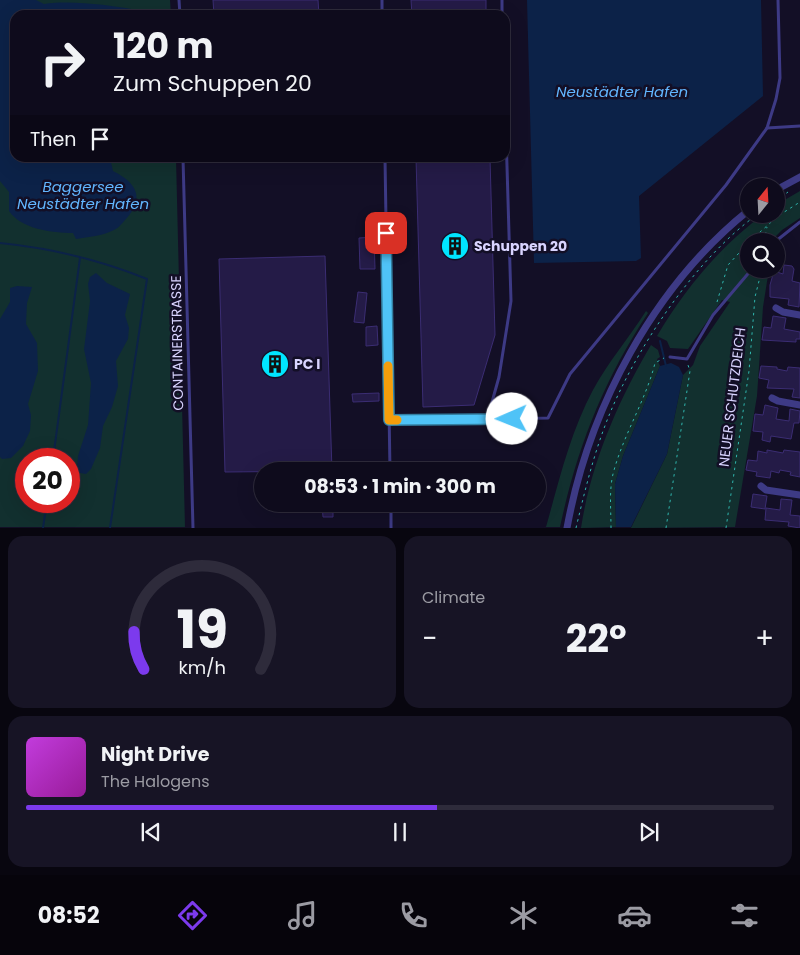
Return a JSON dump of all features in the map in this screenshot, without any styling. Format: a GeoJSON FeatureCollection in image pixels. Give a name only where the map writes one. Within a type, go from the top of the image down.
{"type":"FeatureCollection","features":[{"type":"Feature","properties":{"kind":"street"},"geometry":{"type":"LineString","coordinates":[[785,185],[800,177]]}},
{"type":"Feature","properties":{"kind":"street"},"geometry":{"type":"LineString","coordinates":[[567,528],[586,454],[601,414],[634,347],[667,298],[692,267],[740,218]]}},
{"type":"Feature","properties":{"kind":"street"},"geometry":{"type":"LineString","coordinates":[[776,308],[782,312],[800,314]]}},
{"type":"Feature","properties":{"kind":"street"},"geometry":{"type":"LineString","coordinates":[[772,398],[800,405]]}},
{"type":"Feature","properties":{"kind":"street"},"geometry":{"type":"LineString","coordinates":[[761,486],[766,490],[800,495]]}},
{"type":"Feature","properties":{"kind":"lane"},"geometry":{"type":"LineString","coordinates":[[389,420],[548,418],[570,374],[726,185],[767,128],[780,78],[778,0]]}},
{"type":"Feature","properties":{"kind":"lane"},"geometry":{"type":"LineString","coordinates":[[767,128],[800,126]]}},
{"type":"Feature","properties":{"kind":"lane","name":"CONTAINERSTRASSE"},"geometry":{"type":"LineString","coordinates":[[184,162],[193,528]]}},
{"type":"Feature","properties":{"kind":"lane"},"geometry":{"type":"LineString","coordinates":[[385,162],[390,462]]}},
{"type":"Feature","properties":{"kind":"lane"},"geometry":{"type":"LineString","coordinates":[[487,420],[499,376],[511,300],[507,162]]}},
{"type":"Feature","properties":{"kind":"lane"},"geometry":{"type":"LineString","coordinates":[[785,234],[800,222]]}},
{"type":"Feature","properties":{"kind":"lane"},"geometry":{"type":"LineString","coordinates":[[670,357],[687,360],[713,315],[744,278]]}},
{"type":"Feature","properties":{"kind":"lane"},"geometry":{"type":"LineString","coordinates":[[391,512],[391,528]]}},
{"type":"Feature","properties":{"kind":"path"},"geometry":{"type":"LineString","coordinates":[[759,233],[800,202]]}},
{"type":"Feature","properties":{"kind":"path"},"geometry":{"type":"LineString","coordinates":[[576,528],[588,478],[608,417],[637,357],[668,309],[706,262],[748,223]]}},
{"type":"Feature","properties":{"kind":"path"},"geometry":{"type":"LineString","coordinates":[[766,233],[768,225]]}},
{"type":"Feature","properties":{"kind":"path"},"geometry":{"type":"LineString","coordinates":[[713,315],[728,264],[740,251]]}},
{"type":"Feature","properties":{"kind":"path","name":"NEUER SCHUTZDEICH"},"geometry":{"type":"LineString","coordinates":[[726,528],[749,372],[755,297],[760,278]]}},
{"type":"Feature","properties":{"kind":"path"},"geometry":{"type":"LineString","coordinates":[[611,528],[613,476],[636,410],[650,381],[654,363],[660,359]]}},
{"type":"Feature","properties":{"kind":"path"},"geometry":{"type":"LineString","coordinates":[[666,528],[690,371],[687,360]]}},
{"type":"Feature","properties":{"kind":"green space"},"geometry":{"type":"Polygon","coordinates":[[[0,0],[170,0],[171,10],[10,10],[10,162],[176,162],[185,527],[0,527],[0,0]]]}},
{"type":"Feature","properties":{"kind":"green space"},"geometry":{"type":"Polygon","coordinates":[[[800,191],[800,218],[779,233],[740,233],[752,223],[785,223],[785,200],[800,191]]]}},
{"type":"Feature","properties":{"kind":"green space"},"geometry":{"type":"Polygon","coordinates":[[[740,233],[740,278],[768,278],[763,307],[757,396],[735,527],[631,528],[667,454],[683,375],[693,365],[700,346],[730,302],[722,300],[688,349],[670,348],[667,341],[657,336],[691,285],[740,233]]]}},
{"type":"Feature","properties":{"kind":"green space"},"geometry":{"type":"Polygon","coordinates":[[[646,311],[648,313],[632,338],[605,390],[583,443],[560,527],[546,527],[566,457],[585,406],[605,370],[646,311]]]}},
{"type":"Feature","properties":{"kind":"green space"},"geometry":{"type":"Polygon","coordinates":[[[651,345],[658,350],[660,357],[657,359],[660,366],[623,456],[615,484],[616,527],[581,528],[592,480],[607,433],[651,345]]]}},
{"type":"Feature","properties":{"kind":"water","name":"Baggersee Neustädter Hafen"},"geometry":{"type":"Polygon","coordinates":[[[0,0],[36,0],[44,4],[90,4],[137,10],[10,10],[10,162],[111,162],[113,171],[128,181],[136,192],[137,198],[132,211],[116,229],[100,235],[76,239],[73,233],[38,229],[14,217],[9,211],[9,192],[0,181],[0,0]]]}},
{"type":"Feature","properties":{"kind":"water","name":"Neustädter Hafen"},"geometry":{"type":"Polygon","coordinates":[[[527,0],[761,0],[763,96],[639,196],[641,258],[636,261],[534,263],[527,0]]]}},
{"type":"Feature","properties":{"kind":"water"},"geometry":{"type":"Polygon","coordinates":[[[96,273],[107,283],[130,294],[125,315],[129,328],[128,339],[116,361],[118,386],[112,407],[103,426],[100,448],[91,469],[86,474],[80,473],[80,450],[88,425],[91,383],[84,349],[90,301],[88,284],[90,277],[96,273]]]}},
{"type":"Feature","properties":{"kind":"water"},"geometry":{"type":"Polygon","coordinates":[[[17,286],[32,287],[27,303],[26,324],[37,343],[38,371],[28,404],[31,415],[30,431],[23,446],[15,448],[15,454],[11,458],[2,459],[0,457],[0,319],[10,302],[10,288],[17,286]]]}},
{"type":"Feature","properties":{"kind":"water"},"geometry":{"type":"Polygon","coordinates":[[[671,363],[679,367],[683,375],[667,454],[631,527],[616,527],[615,484],[623,456],[660,366],[671,363]]]}},
{"type":"Feature","properties":{"kind":"building"},"geometry":{"type":"Polygon","coordinates":[[[213,0],[318,0],[319,10],[214,10],[213,0]]]}},
{"type":"Feature","properties":{"kind":"building"},"geometry":{"type":"Polygon","coordinates":[[[411,0],[486,0],[486,10],[412,10],[411,0]]]}},
{"type":"Feature","properties":{"kind":"building","name":"Schuppen 20"},"geometry":{"type":"Polygon","coordinates":[[[416,162],[490,162],[495,335],[474,405],[423,407],[416,162]]]}},
{"type":"Feature","properties":{"kind":"building"},"geometry":{"type":"Polygon","coordinates":[[[374,237],[375,269],[360,269],[359,238],[374,237]]]}},
{"type":"Feature","properties":{"kind":"building","name":"PC I"},"geometry":{"type":"Polygon","coordinates":[[[325,256],[332,462],[254,462],[254,472],[225,472],[219,259],[325,256]]]}},
{"type":"Feature","properties":{"kind":"building"},"geometry":{"type":"Polygon","coordinates":[[[785,265],[792,266],[794,269],[792,281],[800,283],[799,307],[788,305],[789,299],[770,297],[772,278],[785,278],[785,265]]]}},
{"type":"Feature","properties":{"kind":"building"},"geometry":{"type":"Polygon","coordinates":[[[358,292],[367,293],[364,323],[354,322],[358,292]]]}},
{"type":"Feature","properties":{"kind":"building"},"geometry":{"type":"Polygon","coordinates":[[[773,316],[786,318],[784,329],[800,332],[800,339],[796,339],[796,342],[762,340],[764,327],[771,328],[773,316]]]}},
{"type":"Feature","properties":{"kind":"building"},"geometry":{"type":"Polygon","coordinates":[[[377,326],[378,345],[366,346],[366,327],[377,326]]]}},
{"type":"Feature","properties":{"kind":"building"},"geometry":{"type":"Polygon","coordinates":[[[761,366],[777,367],[777,369],[787,371],[788,367],[800,368],[800,398],[792,397],[794,389],[767,388],[769,380],[759,378],[761,366]]]}},
{"type":"Feature","properties":{"kind":"building"},"geometry":{"type":"Polygon","coordinates":[[[379,393],[379,401],[353,402],[352,394],[379,393]]]}},
{"type":"Feature","properties":{"kind":"building"},"geometry":{"type":"Polygon","coordinates":[[[765,405],[778,408],[776,419],[789,421],[790,409],[800,411],[799,423],[794,423],[791,439],[771,436],[770,442],[762,440],[763,432],[753,431],[755,414],[763,415],[765,405]]]}},
{"type":"Feature","properties":{"kind":"building"},"geometry":{"type":"Polygon","coordinates":[[[767,450],[783,453],[784,450],[800,452],[800,477],[790,475],[791,472],[780,470],[779,473],[771,471],[770,478],[756,476],[757,472],[746,470],[748,460],[757,461],[758,451],[767,453],[767,450]]]}},
{"type":"Feature","properties":{"kind":"building"},"geometry":{"type":"Polygon","coordinates":[[[753,494],[767,496],[765,509],[751,507],[753,494]]]}},
{"type":"Feature","properties":{"kind":"building"},"geometry":{"type":"Polygon","coordinates":[[[781,499],[792,500],[790,515],[800,516],[800,528],[788,526],[789,522],[765,520],[766,508],[780,510],[781,499]]]}},
{"type":"Feature","properties":{"kind":"building"},"geometry":{"type":"Polygon","coordinates":[[[323,512],[333,512],[333,517],[323,517],[323,512]]]}},
{"type":"Feature","properties":{"kind":"waterway"},"geometry":{"type":"LineString","coordinates":[[0,243],[75,256],[147,279],[110,528]]}},
{"type":"Feature","properties":{"kind":"waterway"},"geometry":{"type":"LineString","coordinates":[[54,448],[80,258]]}},
{"type":"Feature","properties":{"kind":"waterway"},"geometry":{"type":"LineString","coordinates":[[660,341],[666,366]]}},
{"type":"Feature","properties":{"kind":"waterway"},"geometry":{"type":"LineString","coordinates":[[43,528],[45,513]]}},
{"type":"Feature","properties":{"kind":"slow traffic"},"geometry":{"type":"LineString","coordinates":[[388,366],[389,420],[397,420]]}},
{"type":"Feature","properties":{"kind":"place","name":"Schuppen 20"},"geometry":{"type":"Point","coordinates":[455,246]}},
{"type":"Feature","properties":{"kind":"place","name":"PC I"},"geometry":{"type":"Point","coordinates":[275,364]}},
{"type":"Feature","properties":{"kind":"route"},"geometry":{"type":"LineString","coordinates":[[386,233],[389,420],[512,419]]}}]}
